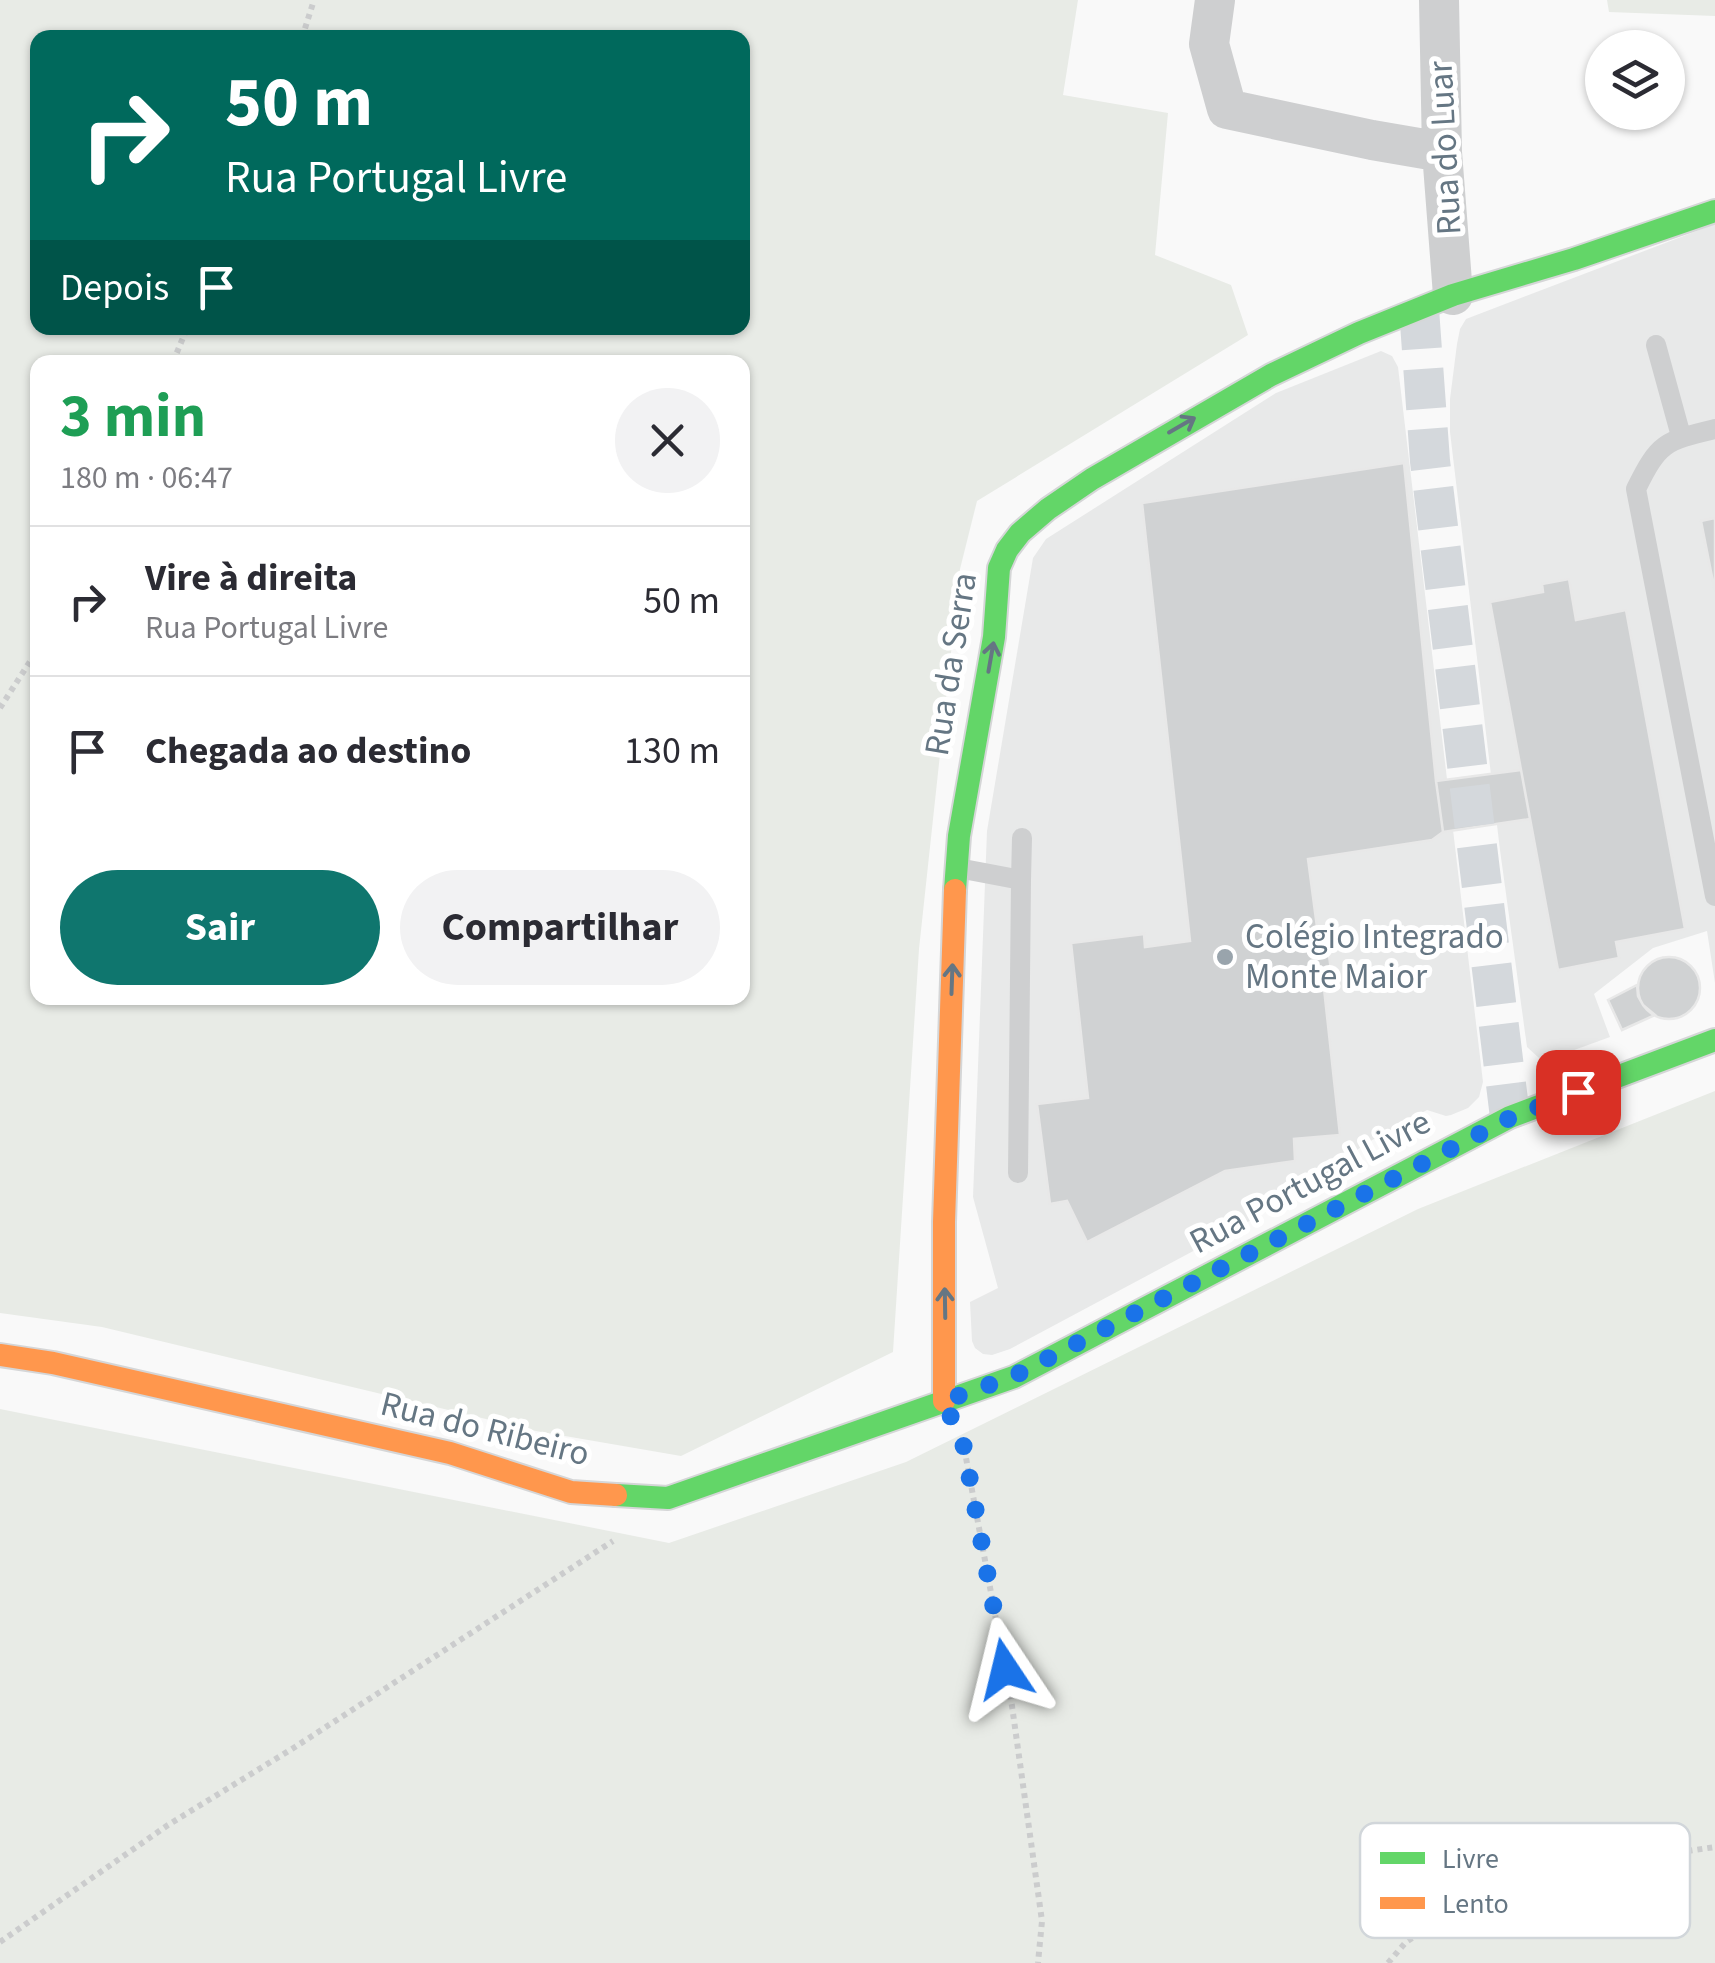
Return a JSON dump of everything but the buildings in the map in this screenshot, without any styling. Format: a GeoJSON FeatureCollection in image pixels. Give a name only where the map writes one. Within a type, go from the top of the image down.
{"type":"FeatureCollection","features":[{"type":"Feature","properties":{"kind":"street"},"geometry":{"type":"LineString","coordinates":[[1215,0],[1209,44],[1226,108],[1442,152]]}},
{"type":"Feature","properties":{"kind":"street","name":"Rua do Luar"},"geometry":{"type":"LineString","coordinates":[[1436,302],[1442,152],[1439,0]]}},
{"type":"Feature","properties":{"kind":"street","name":"Rua da Serra"},"geometry":{"type":"LineString","coordinates":[[944,1401],[944,1222],[956,868],[994,637],[1000,568],[1008,550],[1020,533],[1092,479],[1271,374],[1436,302],[1715,211]]}},
{"type":"Feature","properties":{"kind":"street","name":"Rua Portugal Livre"},"geometry":{"type":"LineString","coordinates":[[944,1401],[1014,1376],[1510,1118],[1715,1040]]}},
{"type":"Feature","properties":{"kind":"street","name":"Rua do Ribeiro"},"geometry":{"type":"LineString","coordinates":[[0,1355],[53,1363],[450,1454],[570,1492],[645,1498],[668,1498],[944,1401]]}},
{"type":"Feature","properties":{"kind":"lane"},"geometry":{"type":"LineString","coordinates":[[1656,346],[1681,436]]}},
{"type":"Feature","properties":{"kind":"lane"},"geometry":{"type":"LineString","coordinates":[[1715,428],[1667,442],[1652,456],[1636,489],[1715,896]]}},
{"type":"Feature","properties":{"kind":"lane"},"geometry":{"type":"LineString","coordinates":[[1018,1173],[1022,838]]}},
{"type":"Feature","properties":{"kind":"lane"},"geometry":{"type":"LineString","coordinates":[[956,868],[1021,880]]}},
{"type":"Feature","properties":{"kind":"path"},"geometry":{"type":"LineString","coordinates":[[305,30],[314,0]]}},
{"type":"Feature","properties":{"kind":"path"},"geometry":{"type":"LineString","coordinates":[[0,708],[30,661]]}},
{"type":"Feature","properties":{"kind":"path"},"geometry":{"type":"LineString","coordinates":[[944,1401],[964,1447],[1012,1706],[1042,1921],[1038,1963]]}},
{"type":"Feature","properties":{"kind":"path"},"geometry":{"type":"LineString","coordinates":[[0,1942],[168,1826],[633,1528],[645,1498]]}},
{"type":"Feature","properties":{"kind":"path"},"geometry":{"type":"LineString","coordinates":[[1690,1852],[1715,1848]]}},
{"type":"Feature","properties":{"kind":"path"},"geometry":{"type":"LineString","coordinates":[[1388,1963],[1412,1938]]}},
{"type":"Feature","properties":{"kind":"shaded area"},"geometry":{"type":"Polygon","coordinates":[[[0,0],[1078,0],[1063,95],[1168,113],[1155,255],[1231,285],[1248,335],[977,501],[960,569],[919,949],[893,1352],[681,1456],[536,1431],[102,1327],[0,1313],[0,0]]]}},
{"type":"Feature","properties":{"kind":"shaded area"},"geometry":{"type":"Polygon","coordinates":[[[1607,0],[1715,0],[1715,16],[1609,12],[1607,0]]]}},
{"type":"Feature","properties":{"kind":"shaded area","name":"Colégio Integrado Monte Maior"},"geometry":{"type":"Polygon","coordinates":[[[1715,224],[1715,983],[1707,931],[1653,948],[1594,994],[1610,1037],[1555,1057],[1539,1058],[1527,1047],[1450,432],[1450,399],[1460,329],[1466,319],[1715,224]]]}},
{"type":"Feature","properties":{"kind":"shaded area","name":"Colégio Integrado Monte Maior"},"geometry":{"type":"Polygon","coordinates":[[[1381,351],[1392,356],[1398,367],[1483,1082],[1479,1097],[1468,1108],[1451,1115],[1427,1110],[1365,1144],[1298,1195],[1010,1349],[983,1354],[972,1341],[970,1302],[998,1288],[973,1197],[987,831],[1033,558],[1046,539],[1276,393],[1381,351]]]}},
{"type":"Feature","properties":{"kind":"shaded area"},"geometry":{"type":"Polygon","coordinates":[[[1715,1091],[1715,1963],[0,1963],[0,1409],[669,1543],[906,1462],[1418,1209],[1715,1091]]]}},
{"type":"Feature","properties":{"kind":"tunnel"},"geometry":{"type":"LineString","coordinates":[[1419,309],[1430,461],[1510,1117]]}},
{"type":"Feature","properties":{"kind":"traffic: fast"},"geometry":{"type":"LineString","coordinates":[[955,890],[959,836],[994,637],[999,568],[1020,533],[1092,479],[1271,375],[1359,333],[1453,295],[1715,211]]}},
{"type":"Feature","properties":{"kind":"traffic: fast"},"geometry":{"type":"LineString","coordinates":[[616,1495],[668,1498],[1014,1377],[1510,1117],[1715,1040]]}},
{"type":"Feature","properties":{"kind":"traffic: slow"},"geometry":{"type":"LineString","coordinates":[[944,1401],[944,1222],[955,890]]}},
{"type":"Feature","properties":{"kind":"traffic: slow"},"geometry":{"type":"LineString","coordinates":[[0,1355],[53,1363],[450,1453],[571,1492],[616,1495]]}},
{"type":"Feature","properties":{"kind":"place","name":"Colégio Integrado Monte Maior"},"geometry":{"type":"Point","coordinates":[1225,957]}},
{"type":"Feature","properties":{"kind":"route"},"geometry":{"type":"LineString","coordinates":[[1005,1669],[964,1447],[944,1401],[1014,1376],[1510,1118],[1578,1092]]}}]}
